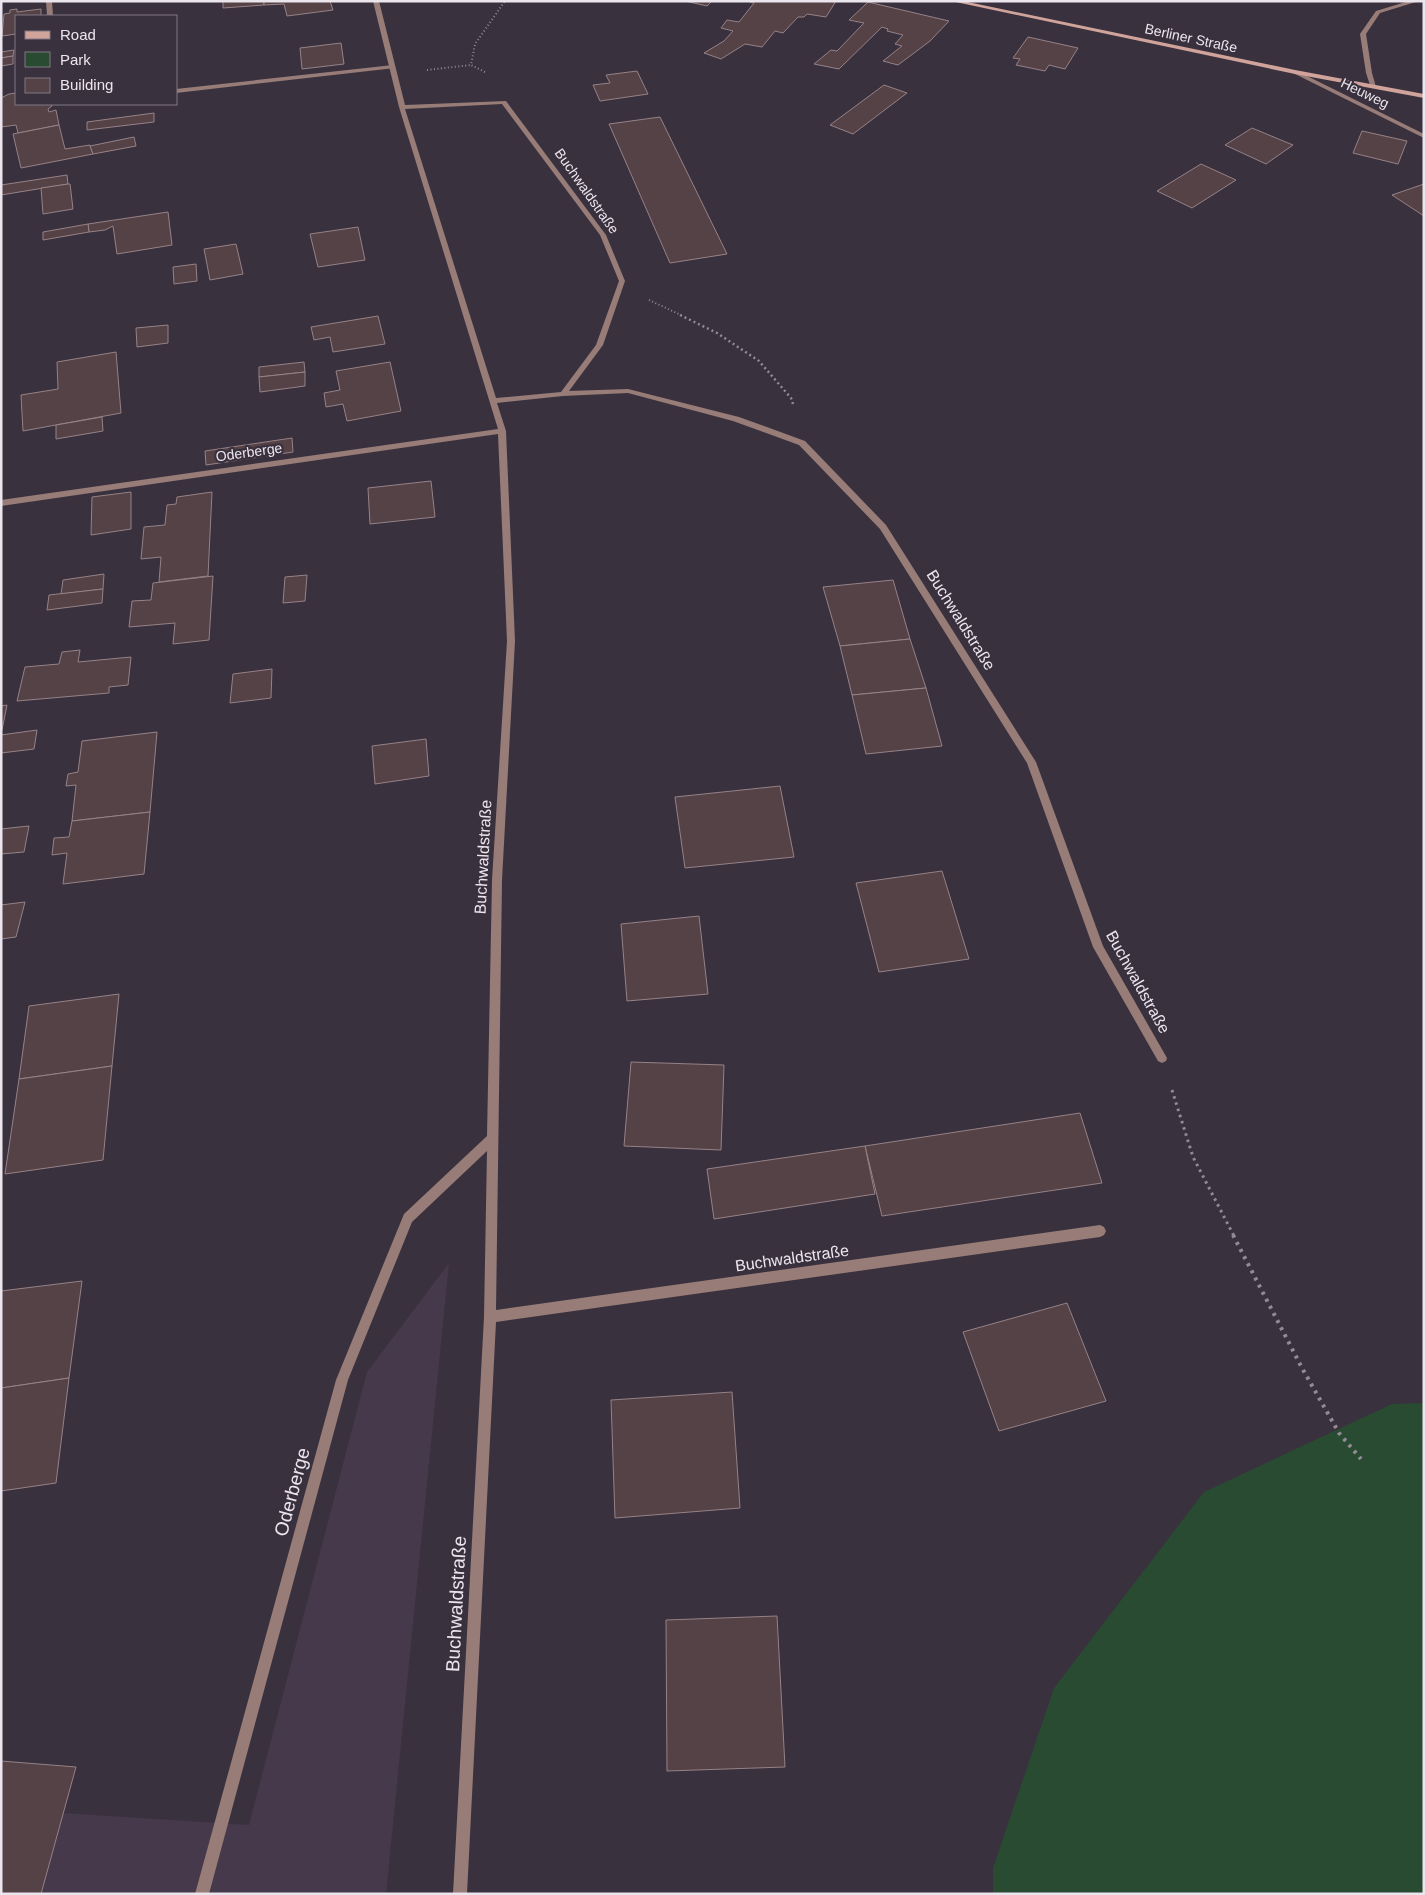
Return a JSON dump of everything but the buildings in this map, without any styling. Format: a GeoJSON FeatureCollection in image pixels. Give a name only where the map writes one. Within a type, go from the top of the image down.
{"type":"FeatureCollection","features":[{"type":"Feature","properties":{"kind":"main road","name":"Berliner Straße"},"geometry":{"type":"LineString","coordinates":[[954,1],[1295,72],[1424,96]]}},
{"type":"Feature","properties":{"kind":"street"},"geometry":{"type":"LineString","coordinates":[[49,1],[50,15]]}},
{"type":"Feature","properties":{"kind":"street","name":"Buchwaldstraße"},"geometry":{"type":"LineString","coordinates":[[376,1],[402,107],[502,431],[511,641],[497,880],[490,1317],[460,1894]]}},
{"type":"Feature","properties":{"kind":"street"},"geometry":{"type":"LineString","coordinates":[[1373,87],[1369,74],[1363,34],[1378,12],[1416,1]]}},
{"type":"Feature","properties":{"kind":"street"},"geometry":{"type":"LineString","coordinates":[[178,91],[393,67]]}},
{"type":"Feature","properties":{"kind":"street","name":"Heuweg"},"geometry":{"type":"LineString","coordinates":[[1295,72],[1424,136]]}},
{"type":"Feature","properties":{"kind":"street"},"geometry":{"type":"LineString","coordinates":[[402,107],[504,102]]}},
{"type":"Feature","properties":{"kind":"street","name":"Buchwaldstraße"},"geometry":{"type":"LineString","coordinates":[[504,102],[603,235],[622,281]]}},
{"type":"Feature","properties":{"kind":"street"},"geometry":{"type":"LineString","coordinates":[[563,394],[599,345],[622,281]]}},
{"type":"Feature","properties":{"kind":"street","name":"Buchwaldstraße"},"geometry":{"type":"LineString","coordinates":[[492,401],[563,394],[628,391],[736,419],[802,443],[883,527],[1031,762],[1098,947],[1162,1058]]}},
{"type":"Feature","properties":{"kind":"street","name":"Oderberge"},"geometry":{"type":"LineString","coordinates":[[1,503],[502,431]]}},
{"type":"Feature","properties":{"kind":"street","name":"Oderberge"},"geometry":{"type":"LineString","coordinates":[[202,1894],[342,1380],[408,1218],[492,1139]]}},
{"type":"Feature","properties":{"kind":"street","name":"Buchwaldstraße"},"geometry":{"type":"LineString","coordinates":[[490,1317],[1100,1231]]}},
{"type":"Feature","properties":{"kind":"path"},"geometry":{"type":"LineString","coordinates":[[471,65],[475,44],[505,1]]}},
{"type":"Feature","properties":{"kind":"path"},"geometry":{"type":"LineString","coordinates":[[393,67],[436,70],[471,65],[500,83],[504,102]]}},
{"type":"Feature","properties":{"kind":"path"},"geometry":{"type":"LineString","coordinates":[[622,281],[652,302],[717,334],[759,361],[791,398],[802,443]]}},
{"type":"Feature","properties":{"kind":"path"},"geometry":{"type":"LineString","coordinates":[[1162,1058],[1193,1157],[1302,1368],[1339,1433],[1361,1459]]}},
{"type":"Feature","properties":{"kind":"shaded area"},"geometry":{"type":"Polygon","coordinates":[[[449,1263],[386,1894],[1,1894],[1,1809],[249,1825],[367,1372],[449,1263]]]}},
{"type":"Feature","properties":{"kind":"green space"},"geometry":{"type":"Polygon","coordinates":[[[1424,1403],[1424,1894],[993,1894],[993,1868],[1054,1688],[1204,1492],[1392,1404],[1424,1403]]]}}]}
